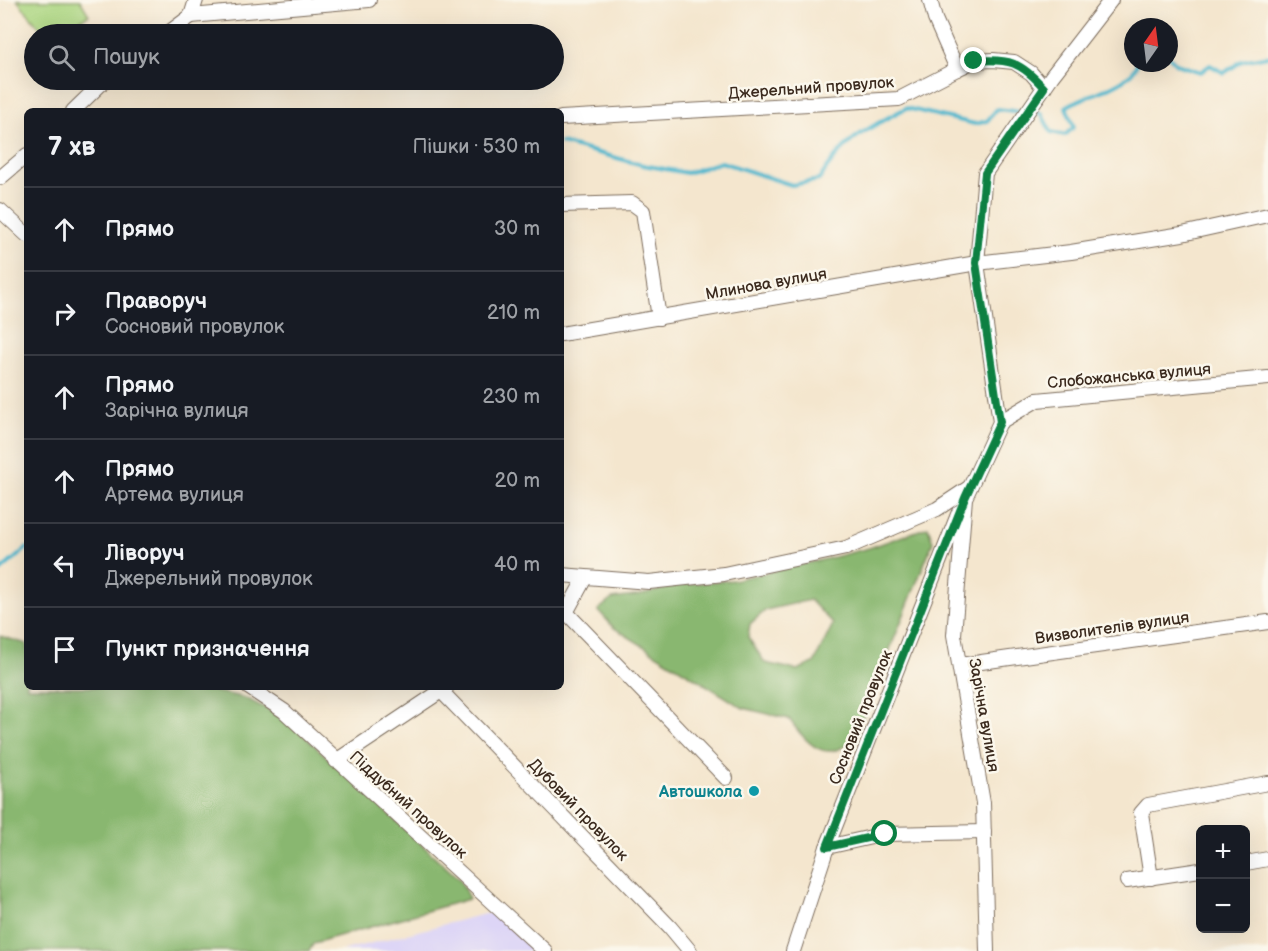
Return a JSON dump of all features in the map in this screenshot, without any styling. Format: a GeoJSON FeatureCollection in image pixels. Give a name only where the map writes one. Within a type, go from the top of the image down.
{"type":"FeatureCollection","features":[{"type":"Feature","properties":{"kind":"street"},"geometry":{"type":"LineString","coordinates":[[191,16],[196,0]]}},
{"type":"Feature","properties":{"kind":"street"},"geometry":{"type":"LineString","coordinates":[[180,24],[191,16],[369,0]]}},
{"type":"Feature","properties":{"kind":"street"},"geometry":{"type":"LineString","coordinates":[[930,0],[935,19],[957,69]]}},
{"type":"Feature","properties":{"kind":"street"},"geometry":{"type":"LineString","coordinates":[[1000,422],[976,263],[985,173],[1041,92],[1111,0]]}},
{"type":"Feature","properties":{"kind":"street","name":"Джерельний провулок"},"geometry":{"type":"LineString","coordinates":[[564,118],[899,99],[974,61],[1014,62],[1031,73],[1041,92]]}},
{"type":"Feature","properties":{"kind":"street"},"geometry":{"type":"LineString","coordinates":[[76,108],[95,90]]}},
{"type":"Feature","properties":{"kind":"street"},"geometry":{"type":"LineString","coordinates":[[0,178],[24,158]]}},
{"type":"Feature","properties":{"kind":"street"},"geometry":{"type":"LineString","coordinates":[[564,205],[632,204],[643,211],[659,318]]}},
{"type":"Feature","properties":{"kind":"street"},"geometry":{"type":"LineString","coordinates":[[0,210],[24,232]]}},
{"type":"Feature","properties":{"kind":"street","name":"Млинова вулиця"},"geometry":{"type":"LineString","coordinates":[[564,334],[976,263],[1071,252],[1182,234],[1268,215]]}},
{"type":"Feature","properties":{"kind":"street","name":"Слобожанська вулиця"},"geometry":{"type":"LineString","coordinates":[[1000,422],[1037,400],[1268,378]]}},
{"type":"Feature","properties":{"kind":"street","name":"Зарічна вулиця"},"geometry":{"type":"LineString","coordinates":[[987,951],[983,803],[954,635],[967,492],[1000,422]]}},
{"type":"Feature","properties":{"kind":"street"},"geometry":{"type":"LineString","coordinates":[[564,575],[649,582],[724,574],[846,548],[937,508],[967,492]]}},
{"type":"Feature","properties":{"kind":"street","name":"Сосновий провулок"},"geometry":{"type":"LineString","coordinates":[[794,951],[827,847],[967,492]]}},
{"type":"Feature","properties":{"kind":"street"},"geometry":{"type":"LineString","coordinates":[[564,610],[585,578]]}},
{"type":"Feature","properties":{"kind":"street"},"geometry":{"type":"LineString","coordinates":[[564,612],[726,778]]}},
{"type":"Feature","properties":{"kind":"street","name":"Визволителів вулиця"},"geometry":{"type":"LineString","coordinates":[[960,665],[1268,622]]}},
{"type":"Feature","properties":{"kind":"street","name":"Піддубний провулок"},"geometry":{"type":"LineString","coordinates":[[252,690],[284,711],[544,951]]}},
{"type":"Feature","properties":{"kind":"street"},"geometry":{"type":"LineString","coordinates":[[336,761],[442,690]]}},
{"type":"Feature","properties":{"kind":"street","name":"Дубовий провулок"},"geometry":{"type":"LineString","coordinates":[[445,690],[670,927],[690,951]]}},
{"type":"Feature","properties":{"kind":"street"},"geometry":{"type":"LineString","coordinates":[[1151,878],[1141,813],[1148,806],[1268,783]]}},
{"type":"Feature","properties":{"kind":"street"},"geometry":{"type":"LineString","coordinates":[[827,847],[885,834],[984,832]]}},
{"type":"Feature","properties":{"kind":"street"},"geometry":{"type":"LineString","coordinates":[[1250,861],[1268,859]]}},
{"type":"Feature","properties":{"kind":"street"},"geometry":{"type":"LineString","coordinates":[[1126,881],[1196,871]]}},
{"type":"Feature","properties":{"kind":"shaded area"},"geometry":{"type":"Polygon","coordinates":[[[496,911],[537,951],[341,951],[496,911]]]}},
{"type":"Feature","properties":{"kind":"green space"},"geometry":{"type":"Polygon","coordinates":[[[17,0],[80,0],[89,15],[78,21],[80,24],[37,24],[17,0]]]}},
{"type":"Feature","properties":{"kind":"green space"},"geometry":{"type":"Polygon","coordinates":[[[928,527],[933,542],[854,739],[834,751],[817,748],[789,719],[743,708],[614,628],[598,610],[612,599],[642,595],[677,585],[733,580],[869,548],[928,527]],[[810,600],[766,610],[750,624],[748,637],[765,663],[797,670],[814,663],[833,624],[810,600]]]}},
{"type":"Feature","properties":{"kind":"green space"},"geometry":{"type":"Polygon","coordinates":[[[0,636],[24,643],[24,690],[209,690],[245,698],[285,718],[460,880],[469,899],[314,943],[309,951],[0,951],[0,636]]]}},
{"type":"Feature","properties":{"kind":"waterway"},"geometry":{"type":"LineString","coordinates":[[1178,65],[1201,72],[1210,65],[1224,73],[1242,61],[1268,56]]}},
{"type":"Feature","properties":{"kind":"waterway"},"geometry":{"type":"LineString","coordinates":[[1031,112],[1041,113],[1051,132],[1065,135],[1074,127],[1066,107],[1107,89],[1133,72]]}},
{"type":"Feature","properties":{"kind":"waterway"},"geometry":{"type":"LineString","coordinates":[[564,144],[643,165],[687,173],[721,162],[792,185],[819,180],[837,155],[856,137],[906,108],[975,124],[987,121],[997,109],[1023,112]]}},
{"type":"Feature","properties":{"kind":"waterway"},"geometry":{"type":"LineString","coordinates":[[0,571],[24,551]]}},
{"type":"Feature","properties":{"kind":"place","name":"Автошкола"},"geometry":{"type":"Point","coordinates":[754,791]}},
{"type":"Feature","properties":{"kind":"route"},"geometry":{"type":"LineString","coordinates":[[885,834],[827,847],[965,498],[1000,422],[976,263],[985,173],[1044,88],[1031,73],[1014,62],[974,61]]}}]}
